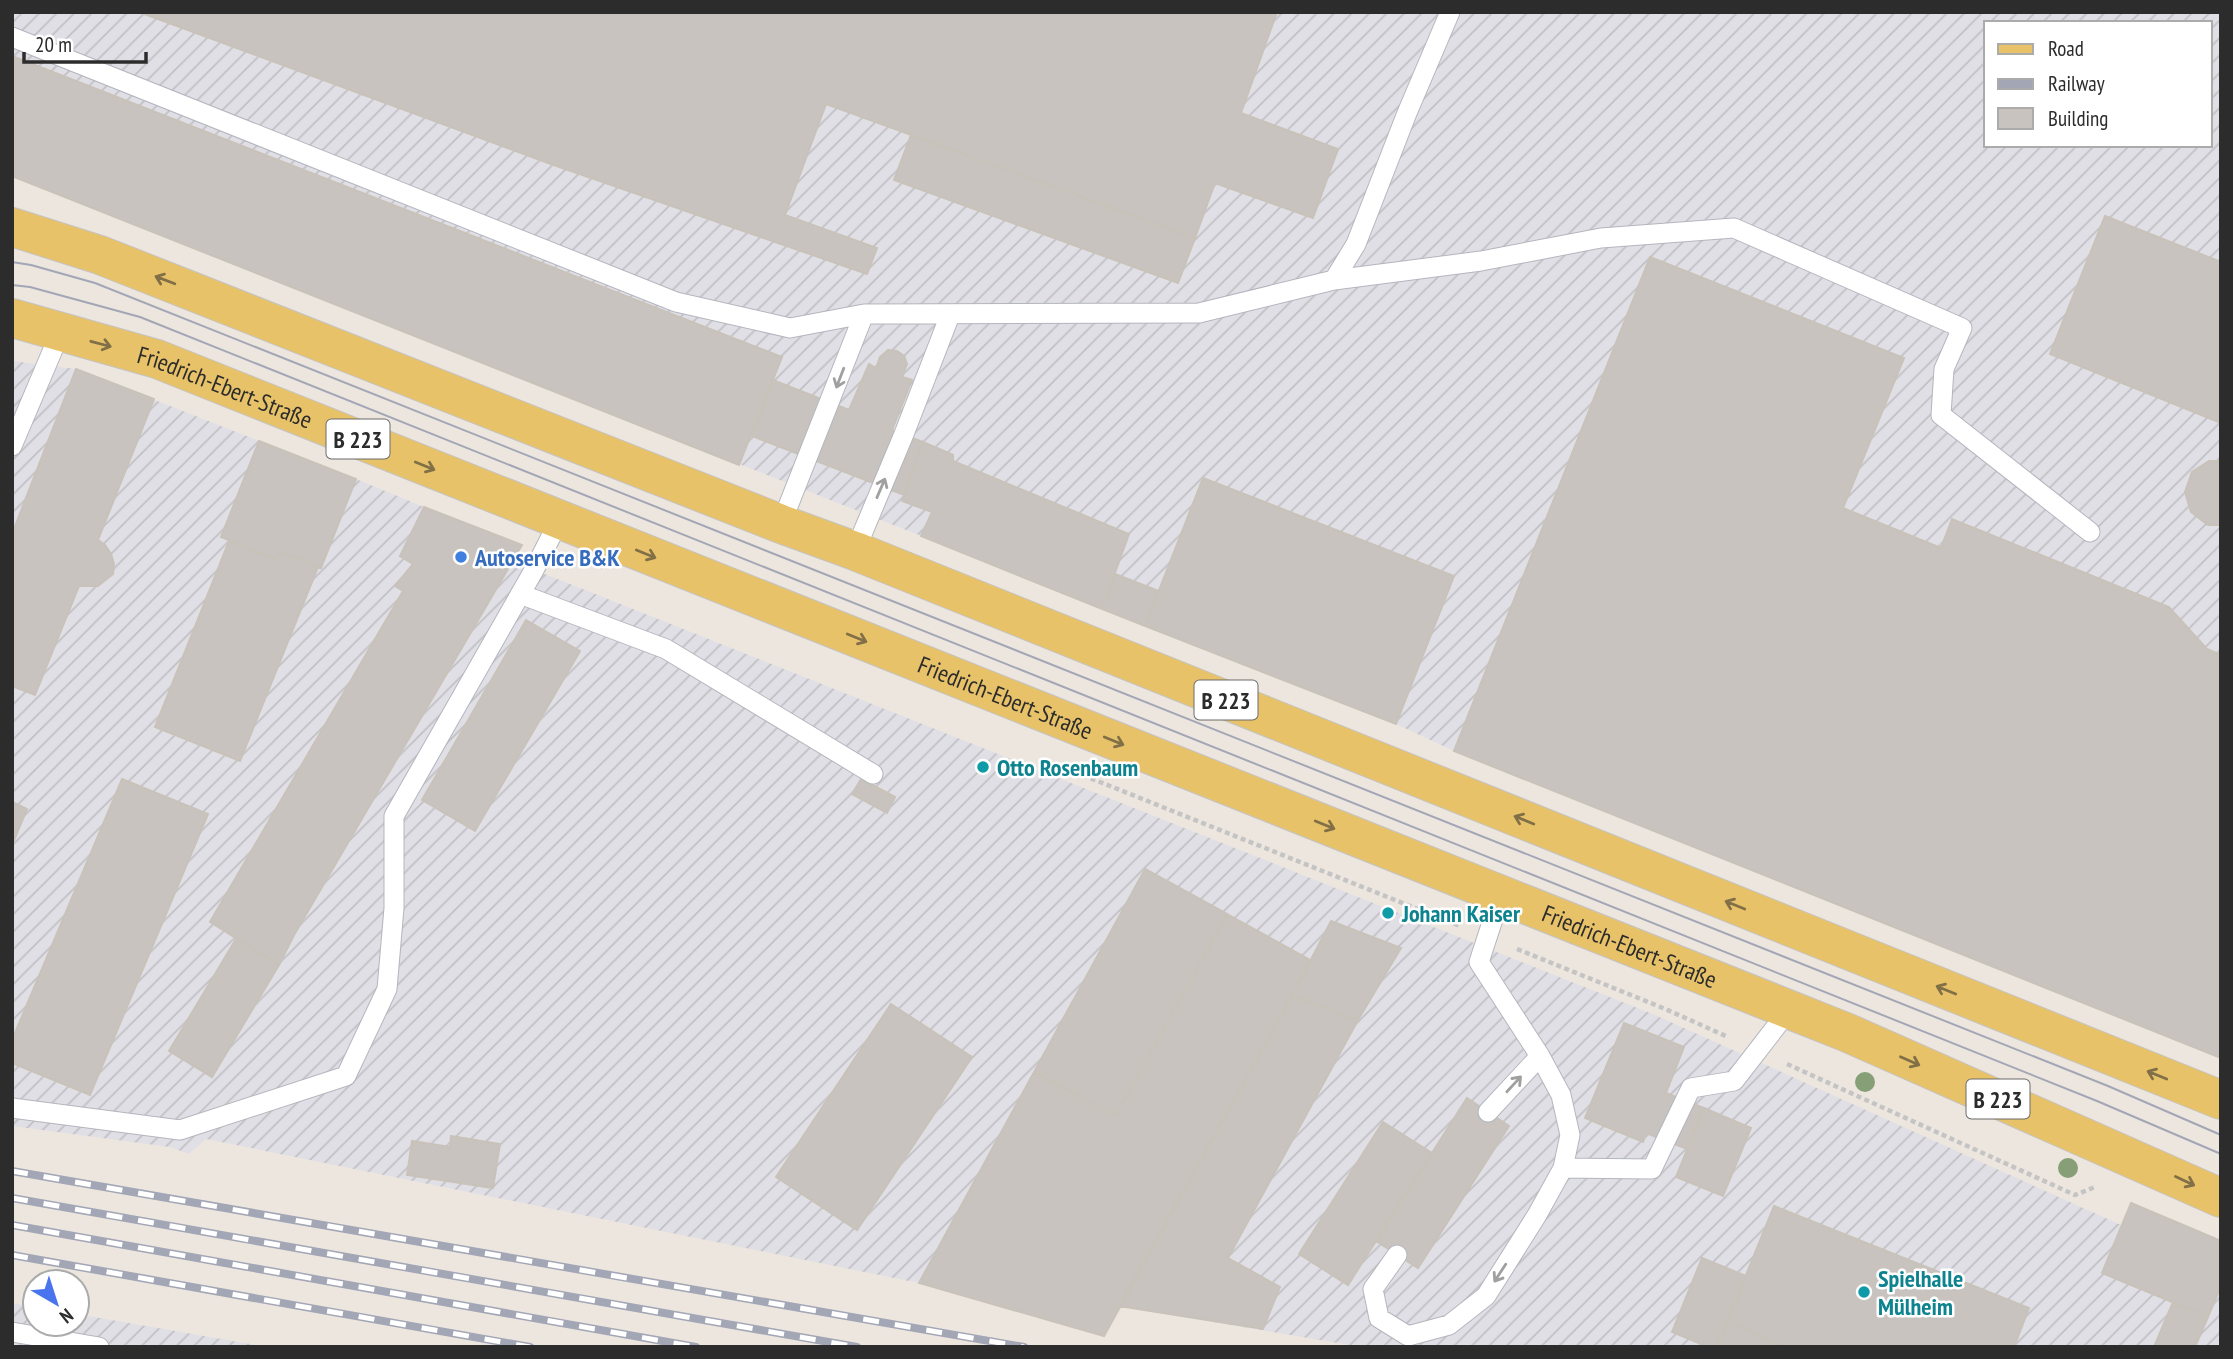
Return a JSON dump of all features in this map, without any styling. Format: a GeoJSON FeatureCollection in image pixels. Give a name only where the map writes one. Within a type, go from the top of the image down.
{"type":"FeatureCollection","features":[{"type":"Feature","properties":{"kind":"main road","name":"B 223"},"geometry":{"type":"LineString","coordinates":[[12,227],[100,255],[855,551],[2221,1100]]}},
{"type":"Feature","properties":{"kind":"main road","name":"Friedrich-Ebert-Straße"},"geometry":{"type":"LineString","coordinates":[[12,318],[156,359],[560,519],[1789,1010],[2221,1198]]}},
{"type":"Feature","properties":{"kind":"lane"},"geometry":{"type":"LineString","coordinates":[[1334,280],[1356,244],[1450,12]]}},
{"type":"Feature","properties":{"kind":"lane"},"geometry":{"type":"LineString","coordinates":[[12,37],[677,302],[790,328],[864,314],[1199,313],[1334,280],[1481,261],[1601,237],[1734,228],[1962,328],[1944,369],[1941,415],[2090,533]]}},
{"type":"Feature","properties":{"kind":"lane"},"geometry":{"type":"LineString","coordinates":[[781,524],[864,314]]}},
{"type":"Feature","properties":{"kind":"lane"},"geometry":{"type":"LineString","coordinates":[[855,551],[950,315]]}},
{"type":"Feature","properties":{"kind":"lane"},"geometry":{"type":"LineString","coordinates":[[12,446],[60,332]]}},
{"type":"Feature","properties":{"kind":"lane"},"geometry":{"type":"LineString","coordinates":[[12,1108],[180,1130],[346,1076],[387,989],[394,908],[394,816],[560,519]]}},
{"type":"Feature","properties":{"kind":"lane"},"geometry":{"type":"LineString","coordinates":[[520,594],[666,649],[873,774]]}},
{"type":"Feature","properties":{"kind":"lane"},"geometry":{"type":"LineString","coordinates":[[1397,1255],[1373,1289],[1379,1318],[1408,1336],[1449,1325],[1486,1296],[1563,1168],[1570,1135],[1561,1095],[1540,1056],[1479,962],[1501,895]]}},
{"type":"Feature","properties":{"kind":"lane"},"geometry":{"type":"LineString","coordinates":[[1563,1168],[1651,1169],[1691,1088],[1734,1081],[1789,1010]]}},
{"type":"Feature","properties":{"kind":"lane"},"geometry":{"type":"LineString","coordinates":[[1488,1112],[1540,1056]]}},
{"type":"Feature","properties":{"kind":"lane"},"geometry":{"type":"LineString","coordinates":[[12,1332],[99,1347]]}},
{"type":"Feature","properties":{"kind":"path"},"geometry":{"type":"LineString","coordinates":[[1063,768],[1663,1008],[2075,1195],[2149,1165]]}},
{"type":"Feature","properties":{"kind":"shaded area"},"geometry":{"type":"Polygon","coordinates":[[[12,12],[2221,12],[2221,1058],[1454,751],[1396,724],[12,176],[12,12]]]}},
{"type":"Feature","properties":{"kind":"shaded area"},"geometry":{"type":"Polygon","coordinates":[[[12,361],[76,369],[356,479],[424,507],[512,561],[1655,1015],[2121,1225],[2131,1203],[2221,1241],[2221,1347],[1361,1347],[1119,1306],[1104,1336],[919,1283],[206,1139],[189,1154],[170,1147],[12,1126],[12,361]]]}},
{"type":"Feature","properties":{"kind":"shaded area"},"geometry":{"type":"Polygon","coordinates":[[[12,1303],[21,1305],[21,1338],[91,1338],[91,1316],[267,1347],[12,1347],[12,1303]]]}},
{"type":"Feature","properties":{"kind":"building"},"geometry":{"type":"Polygon","coordinates":[[[139,12],[1277,12],[1241,113],[1338,149],[1313,218],[1215,183],[1195,238],[826,104],[785,215],[877,248],[867,274],[548,163],[139,12]]]}},
{"type":"Feature","properties":{"kind":"building"},"geometry":{"type":"Polygon","coordinates":[[[12,56],[782,357],[739,465],[12,176],[12,56]]]}},
{"type":"Feature","properties":{"kind":"building"},"geometry":{"type":"Polygon","coordinates":[[[911,135],[1195,238],[1178,283],[894,180],[911,135]]]}},
{"type":"Feature","properties":{"kind":"building"},"geometry":{"type":"Polygon","coordinates":[[[2105,216],[2221,262],[2221,423],[2050,354],[2105,216]]]}},
{"type":"Feature","properties":{"kind":"building"},"geometry":{"type":"Polygon","coordinates":[[[1650,257],[1904,358],[1843,508],[1941,548],[1952,519],[2169,607],[2207,649],[2221,655],[2221,1058],[1454,751],[1650,257]]]}},
{"type":"Feature","properties":{"kind":"building"},"geometry":{"type":"Polygon","coordinates":[[[888,350],[897,351],[904,356],[907,364],[902,377],[912,380],[892,430],[923,442],[904,495],[752,436],[773,380],[849,410],[869,364],[876,368],[880,357],[888,350]]]}},
{"type":"Feature","properties":{"kind":"building"},"geometry":{"type":"Polygon","coordinates":[[[76,369],[154,399],[98,540],[111,554],[113,574],[98,586],[79,586],[35,695],[12,686],[12,534],[76,369]]]}},
{"type":"Feature","properties":{"kind":"building"},"geometry":{"type":"Polygon","coordinates":[[[259,441],[356,479],[321,568],[279,551],[275,559],[221,537],[259,441]]]}},
{"type":"Feature","properties":{"kind":"building"},"geometry":{"type":"Polygon","coordinates":[[[923,442],[953,455],[953,461],[1129,534],[1102,609],[921,536],[932,512],[902,501],[923,442]]]}},
{"type":"Feature","properties":{"kind":"building"},"geometry":{"type":"Polygon","coordinates":[[[2209,461],[2221,461],[2221,525],[2208,525],[2191,512],[2185,492],[2192,472],[2209,461]]]}},
{"type":"Feature","properties":{"kind":"building"},"geometry":{"type":"Polygon","coordinates":[[[1203,478],[1454,576],[1396,724],[1145,626],[1203,478]]]}},
{"type":"Feature","properties":{"kind":"building"},"geometry":{"type":"Polygon","coordinates":[[[424,507],[522,545],[279,965],[210,922],[403,591],[395,586],[413,564],[400,556],[424,507]]]}},
{"type":"Feature","properties":{"kind":"building"},"geometry":{"type":"Polygon","coordinates":[[[229,541],[275,559],[279,551],[318,567],[240,761],[155,727],[229,541]]]}},
{"type":"Feature","properties":{"kind":"building"},"geometry":{"type":"Polygon","coordinates":[[[1115,574],[1159,591],[1145,626],[1102,609],[1115,574]]]}},
{"type":"Feature","properties":{"kind":"building"},"geometry":{"type":"Polygon","coordinates":[[[526,620],[580,651],[475,831],[422,800],[526,620]]]}},
{"type":"Feature","properties":{"kind":"building"},"geometry":{"type":"Polygon","coordinates":[[[122,779],[208,814],[90,1095],[12,1063],[12,1040],[122,779]]]}},
{"type":"Feature","properties":{"kind":"building"},"geometry":{"type":"Polygon","coordinates":[[[861,779],[895,797],[887,813],[852,794],[861,779]]]}},
{"type":"Feature","properties":{"kind":"building"},"geometry":{"type":"Polygon","coordinates":[[[12,802],[27,809],[12,845],[12,802]]]}},
{"type":"Feature","properties":{"kind":"building"},"geometry":{"type":"Polygon","coordinates":[[[1145,869],[1227,914],[1116,1116],[1034,1072],[1145,869]]]}},
{"type":"Feature","properties":{"kind":"building"},"geometry":{"type":"Polygon","coordinates":[[[1227,914],[1310,960],[1104,1336],[919,1283],[1034,1072],[1116,1116],[1227,914]]]}},
{"type":"Feature","properties":{"kind":"building"},"geometry":{"type":"Polygon","coordinates":[[[1331,921],[1401,948],[1358,1020],[1292,996],[1331,921]]]}},
{"type":"Feature","properties":{"kind":"building"},"geometry":{"type":"Polygon","coordinates":[[[236,939],[279,965],[212,1077],[169,1051],[236,939]]]}},
{"type":"Feature","properties":{"kind":"building"},"geometry":{"type":"Polygon","coordinates":[[[1292,996],[1358,1020],[1228,1258],[1280,1287],[1263,1329],[1119,1306],[1292,996]]]}},
{"type":"Feature","properties":{"kind":"building"},"geometry":{"type":"Polygon","coordinates":[[[891,1004],[972,1057],[857,1230],[776,1177],[891,1004]]]}},
{"type":"Feature","properties":{"kind":"building"},"geometry":{"type":"Polygon","coordinates":[[[1624,1023],[1684,1047],[1666,1093],[1704,1108],[1687,1149],[1646,1133],[1643,1142],[1585,1118],[1624,1023]]]}},
{"type":"Feature","properties":{"kind":"building"},"geometry":{"type":"Polygon","coordinates":[[[1467,1098],[1509,1126],[1418,1268],[1376,1241],[1467,1098]]]}},
{"type":"Feature","properties":{"kind":"building"},"geometry":{"type":"Polygon","coordinates":[[[1704,1108],[1751,1128],[1723,1196],[1676,1177],[1704,1108]]]}},
{"type":"Feature","properties":{"kind":"building"},"geometry":{"type":"Polygon","coordinates":[[[1383,1122],[1432,1153],[1348,1285],[1299,1254],[1383,1122]]]}},
{"type":"Feature","properties":{"kind":"building"},"geometry":{"type":"Polygon","coordinates":[[[451,1136],[500,1144],[493,1188],[407,1175],[412,1141],[450,1147],[451,1136]]]}},
{"type":"Feature","properties":{"kind":"building"},"geometry":{"type":"Polygon","coordinates":[[[2131,1203],[2221,1241],[2221,1286],[2208,1317],[2102,1273],[2131,1203]]]}},
{"type":"Feature","properties":{"kind":"building","name":"Spielhalle Mülheim"},"geometry":{"type":"Polygon","coordinates":[[[1774,1206],[2029,1308],[2014,1347],[1787,1347],[1727,1322],[1774,1206]]]}},
{"type":"Feature","properties":{"kind":"building"},"geometry":{"type":"Polygon","coordinates":[[[1702,1258],[1746,1276],[1717,1347],[1708,1347],[1672,1332],[1702,1258]]]}},
{"type":"Feature","properties":{"kind":"building"},"geometry":{"type":"Polygon","coordinates":[[[2173,1302],[2208,1317],[2195,1347],[2154,1347],[2173,1302]]]}},
{"type":"Feature","properties":{"kind":"building"},"geometry":{"type":"Polygon","coordinates":[[[1727,1322],[1787,1347],[1717,1347],[1727,1322]]]}},
{"type":"Feature","properties":{"kind":"tram line"},"geometry":{"type":"LineString","coordinates":[[12,262],[95,283],[2108,1086],[2221,1135]]}},
{"type":"Feature","properties":{"kind":"tram line"},"geometry":{"type":"LineString","coordinates":[[12,285],[30,287],[140,317],[2097,1101],[2221,1154]]}},
{"type":"Feature","properties":{"kind":"railway"},"geometry":{"type":"LineString","coordinates":[[12,1171],[1024,1347]]}},
{"type":"Feature","properties":{"kind":"railway"},"geometry":{"type":"LineString","coordinates":[[12,1198],[857,1347]]}},
{"type":"Feature","properties":{"kind":"railway"},"geometry":{"type":"LineString","coordinates":[[12,1225],[696,1347]]}},
{"type":"Feature","properties":{"kind":"railway"},"geometry":{"type":"LineString","coordinates":[[12,1255],[530,1347]]}},
{"type":"Feature","properties":{"kind":"place","name":"Autoservice B&K"},"geometry":{"type":"Point","coordinates":[461,557]}},
{"type":"Feature","properties":{"kind":"place","name":"Otto Rosenbaum"},"geometry":{"type":"Point","coordinates":[983,767]}},
{"type":"Feature","properties":{"kind":"place","name":"Johann Kaiser"},"geometry":{"type":"Point","coordinates":[1388,913]}},
{"type":"Feature","properties":{"kind":"place","name":"Spielhalle Mülheim"},"geometry":{"type":"Point","coordinates":[1864,1292]}}]}
